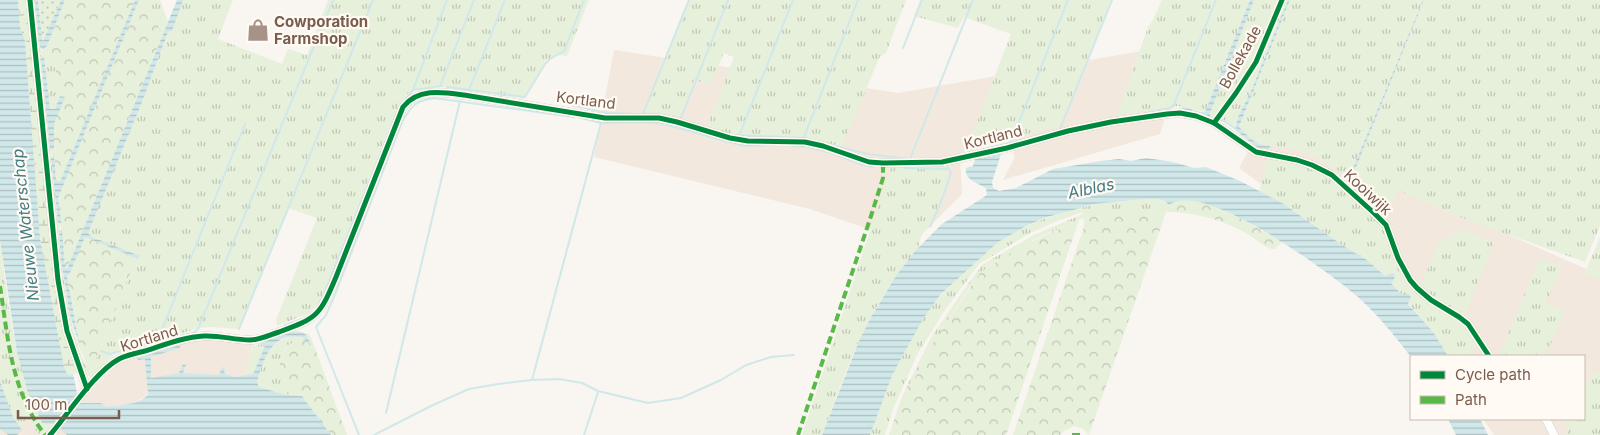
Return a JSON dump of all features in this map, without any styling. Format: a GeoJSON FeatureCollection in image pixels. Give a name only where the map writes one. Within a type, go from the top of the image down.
{"type":"FeatureCollection","features":[{"type":"Feature","properties":{"kind":"street"},"geometry":{"type":"LineString","coordinates":[[30,0],[58,280],[67,331],[87,389]]}},
{"type":"Feature","properties":{"kind":"street","name":"Kortland"},"geometry":{"type":"LineString","coordinates":[[52,432],[87,389],[110,365],[120,358],[201,336],[250,340],[261,339],[305,323],[313,317],[326,300],[333,285],[403,107],[408,100],[428,93],[442,92],[473,96],[604,118],[658,118],[730,138],[748,141],[805,142],[823,146],[868,162],[883,163],[942,162],[1007,148],[1068,131],[1167,114],[1180,113],[1196,116],[1214,123],[1231,134]]}},
{"type":"Feature","properties":{"kind":"street","name":"Kooiwijk"},"geometry":{"type":"LineString","coordinates":[[1231,134],[1256,152],[1286,157],[1312,165],[1332,175],[1386,225],[1398,258],[1414,284],[1431,300],[1459,316],[1468,324],[1488,355]]}},
{"type":"Feature","properties":{"kind":"street"},"geometry":{"type":"LineString","coordinates":[[1546,420],[1554,435]]}},
{"type":"Feature","properties":{"kind":"shaded area"},"geometry":{"type":"Polygon","coordinates":[[[1188,43],[1160,134],[1003,180],[1015,157],[1007,135],[973,137],[960,158],[962,194],[912,244],[810,209],[594,157],[614,50],[898,93],[1188,43]]]}},
{"type":"Feature","properties":{"kind":"shaded area"},"geometry":{"type":"Polygon","coordinates":[[[1283,87],[1407,190],[1600,275],[1600,435],[1494,435],[1484,420],[1585,420],[1585,355],[1443,355],[1398,283],[1354,241],[1297,210],[1239,168],[1283,87]]]}},
{"type":"Feature","properties":{"kind":"shaded area"},"geometry":{"type":"Polygon","coordinates":[[[199,338],[253,344],[245,376],[229,376],[225,372],[219,375],[148,382],[147,395],[134,403],[107,407],[101,403],[80,403],[117,364],[199,338]]]}},
{"type":"Feature","properties":{"kind":"shaded area"},"geometry":{"type":"Polygon","coordinates":[[[29,419],[58,424],[68,435],[0,435],[0,427],[29,419]]]}},
{"type":"Feature","properties":{"kind":"green space"},"geometry":{"type":"Polygon","coordinates":[[[18,0],[26,0],[58,307],[76,372],[73,375],[67,374],[64,367],[40,237],[25,41],[20,27],[18,0]]]}},
{"type":"Feature","properties":{"kind":"green space"},"geometry":{"type":"Polygon","coordinates":[[[31,0],[35,0],[43,53],[36,54],[31,0]]]}},
{"type":"Feature","properties":{"kind":"green space"},"geometry":{"type":"Polygon","coordinates":[[[38,0],[61,0],[43,41],[42,39],[38,0]]]}},
{"type":"Feature","properties":{"kind":"green space"},"geometry":{"type":"Polygon","coordinates":[[[65,0],[135,0],[62,181],[58,183],[52,150],[54,148],[54,124],[64,98],[64,93],[57,83],[55,62],[47,53],[43,53],[43,50],[47,46],[65,0]]]}},
{"type":"Feature","properties":{"kind":"green space"},"geometry":{"type":"Polygon","coordinates":[[[139,0],[148,0],[162,36],[67,269],[65,267],[58,198],[139,0]]]}},
{"type":"Feature","properties":{"kind":"green space"},"geometry":{"type":"Polygon","coordinates":[[[148,0],[160,0],[168,22],[162,36],[148,0]]]}},
{"type":"Feature","properties":{"kind":"green space"},"geometry":{"type":"Polygon","coordinates":[[[183,0],[233,0],[218,39],[282,64],[288,49],[307,55],[328,0],[589,0],[567,56],[559,55],[546,60],[524,99],[436,86],[414,90],[407,94],[398,108],[385,138],[322,299],[309,313],[277,326],[276,320],[317,218],[288,208],[239,329],[198,328],[150,344],[117,351],[92,377],[89,376],[136,258],[140,257],[87,233],[142,102],[168,32],[172,31],[183,0]]]}},
{"type":"Feature","properties":{"kind":"green space"},"geometry":{"type":"Polygon","coordinates":[[[688,0],[906,0],[886,53],[880,56],[842,147],[815,140],[733,135],[707,127],[734,57],[724,53],[709,84],[694,80],[680,116],[643,112],[688,0]]]}},
{"type":"Feature","properties":{"kind":"green space"},"geometry":{"type":"Polygon","coordinates":[[[920,0],[1111,0],[1062,125],[983,145],[978,151],[965,153],[1011,34],[964,17],[958,28],[914,16],[920,0]]]}},
{"type":"Feature","properties":{"kind":"green space"},"geometry":{"type":"Polygon","coordinates":[[[1162,0],[1250,0],[1205,112],[1178,106],[1117,116],[1148,27],[1162,0]]]}},
{"type":"Feature","properties":{"kind":"green space"},"geometry":{"type":"Polygon","coordinates":[[[1254,0],[1288,0],[1251,91],[1238,117],[1236,127],[1210,117],[1210,113],[1254,0]]]}},
{"type":"Feature","properties":{"kind":"green space"},"geometry":{"type":"Polygon","coordinates":[[[1290,0],[1423,0],[1356,161],[1349,175],[1344,179],[1357,188],[1353,184],[1352,177],[1424,0],[1600,0],[1600,226],[1585,262],[1470,221],[1398,190],[1393,203],[1355,190],[1344,180],[1339,171],[1314,155],[1301,150],[1256,144],[1239,128],[1290,0]]]}},
{"type":"Feature","properties":{"kind":"green space"},"geometry":{"type":"Polygon","coordinates":[[[47,53],[55,62],[57,82],[64,93],[63,97],[60,96],[55,109],[50,109],[43,56],[41,58],[50,149],[52,150],[51,158],[58,223],[60,223],[60,250],[69,308],[82,358],[78,359],[65,312],[36,55],[47,53]]]}},
{"type":"Feature","properties":{"kind":"green space"},"geometry":{"type":"Polygon","coordinates":[[[1267,159],[1306,166],[1320,172],[1362,204],[1384,230],[1392,257],[1407,282],[1424,299],[1458,322],[1477,345],[1469,355],[1447,355],[1433,332],[1408,303],[1410,298],[1403,296],[1367,260],[1342,245],[1296,212],[1259,192],[1267,159]]]}},
{"type":"Feature","properties":{"kind":"green space"},"geometry":{"type":"Polygon","coordinates":[[[948,165],[946,184],[936,210],[921,237],[918,247],[875,309],[856,347],[822,435],[802,435],[891,168],[911,169],[948,165]]]}},
{"type":"Feature","properties":{"kind":"green space"},"geometry":{"type":"Polygon","coordinates":[[[1157,199],[1166,202],[1169,205],[1165,215],[1136,212],[1084,218],[1035,239],[985,269],[967,291],[927,352],[911,387],[907,386],[932,336],[983,264],[1034,235],[1083,214],[1083,212],[1030,233],[979,264],[947,307],[918,353],[893,409],[885,435],[870,435],[893,373],[913,334],[938,299],[986,251],[1015,232],[1068,211],[1105,203],[1157,199]]]}},
{"type":"Feature","properties":{"kind":"green space"},"geometry":{"type":"Polygon","coordinates":[[[1183,199],[1209,204],[1222,209],[1247,221],[1282,242],[1275,249],[1271,249],[1226,223],[1187,213],[1166,212],[1172,202],[1183,199]]]}},
{"type":"Feature","properties":{"kind":"green space"},"geometry":{"type":"Polygon","coordinates":[[[1136,212],[1165,215],[1089,435],[1083,429],[1074,426],[1060,435],[1013,435],[1084,227],[1084,218],[1136,212]]]}},
{"type":"Feature","properties":{"kind":"green space"},"geometry":{"type":"Polygon","coordinates":[[[1079,220],[1006,435],[889,435],[907,386],[911,387],[927,352],[980,273],[1020,247],[1079,220]]]}},
{"type":"Feature","properties":{"kind":"green space"},"geometry":{"type":"Polygon","coordinates":[[[1461,229],[1494,243],[1464,316],[1430,294],[1421,285],[1438,244],[1461,229]]]}},
{"type":"Feature","properties":{"kind":"green space"},"geometry":{"type":"Polygon","coordinates":[[[85,237],[136,258],[89,376],[86,375],[78,359],[82,358],[85,361],[79,343],[67,276],[85,237]]]}},
{"type":"Feature","properties":{"kind":"green space"},"geometry":{"type":"Polygon","coordinates":[[[1600,237],[1600,280],[1584,275],[1600,237]]]}},
{"type":"Feature","properties":{"kind":"green space"},"geometry":{"type":"Polygon","coordinates":[[[0,240],[14,333],[25,379],[42,423],[53,424],[44,435],[39,435],[29,420],[20,426],[13,418],[0,381],[0,240]]]}},
{"type":"Feature","properties":{"kind":"green space"},"geometry":{"type":"Polygon","coordinates":[[[1539,259],[1562,266],[1546,303],[1564,311],[1546,355],[1499,355],[1539,259]]]}},
{"type":"Feature","properties":{"kind":"green space"},"geometry":{"type":"Polygon","coordinates":[[[305,333],[309,334],[313,343],[347,435],[331,435],[302,396],[290,394],[278,369],[286,346],[303,338],[309,345],[310,342],[305,333]]]}},
{"type":"Feature","properties":{"kind":"green space"},"geometry":{"type":"Polygon","coordinates":[[[293,336],[303,338],[286,346],[278,368],[290,394],[283,394],[259,387],[257,382],[264,358],[268,352],[277,343],[293,336]]]}},
{"type":"Feature","properties":{"kind":"green space"},"geometry":{"type":"Polygon","coordinates":[[[254,343],[255,346],[264,344],[265,346],[253,374],[245,376],[254,343]]]}},
{"type":"Feature","properties":{"kind":"green space"},"geometry":{"type":"Polygon","coordinates":[[[1600,371],[1600,435],[1566,435],[1570,426],[1564,420],[1585,420],[1585,381],[1589,383],[1593,373],[1600,371]]]}},
{"type":"Feature","properties":{"kind":"water","name":"Nieuwe Waterschap"},"geometry":{"type":"Polygon","coordinates":[[[0,0],[18,0],[20,27],[25,41],[40,238],[64,367],[67,374],[73,375],[80,403],[101,403],[107,407],[134,403],[148,395],[145,359],[138,360],[137,358],[180,345],[180,348],[151,357],[151,378],[179,373],[183,364],[186,365],[183,373],[219,375],[222,367],[225,368],[224,372],[231,376],[242,376],[253,374],[265,346],[264,344],[255,345],[289,333],[302,332],[307,336],[310,342],[309,345],[302,337],[291,337],[276,343],[266,356],[257,382],[259,387],[283,394],[302,396],[331,435],[67,435],[53,424],[42,423],[28,393],[17,352],[0,240],[0,0]]]}},
{"type":"Feature","properties":{"kind":"water"},"geometry":{"type":"Polygon","coordinates":[[[35,0],[38,0],[43,41],[61,0],[65,0],[47,46],[43,50],[40,47],[35,0]]]}},
{"type":"Feature","properties":{"kind":"water"},"geometry":{"type":"Polygon","coordinates":[[[135,0],[139,0],[58,198],[61,223],[58,223],[51,158],[54,154],[56,180],[60,182],[135,0]]]}},
{"type":"Feature","properties":{"kind":"water"},"geometry":{"type":"Polygon","coordinates":[[[177,0],[183,0],[172,31],[168,32],[142,102],[88,233],[92,237],[140,256],[138,259],[85,237],[67,276],[84,361],[70,315],[61,260],[59,230],[62,230],[65,267],[67,269],[177,0]]]}},
{"type":"Feature","properties":{"kind":"water"},"geometry":{"type":"Polygon","coordinates":[[[1250,0],[1254,0],[1210,117],[1181,109],[1183,107],[1205,112],[1250,0]]]}},
{"type":"Feature","properties":{"kind":"water"},"geometry":{"type":"Polygon","coordinates":[[[1288,0],[1290,0],[1239,127],[1257,143],[1270,146],[1269,149],[1258,148],[1235,130],[1238,117],[1251,91],[1288,0]]]}},
{"type":"Feature","properties":{"kind":"water"},"geometry":{"type":"Polygon","coordinates":[[[1423,0],[1352,177],[1353,184],[1357,190],[1344,179],[1344,176],[1350,175],[1423,0]]]}},
{"type":"Feature","properties":{"kind":"water"},"geometry":{"type":"Polygon","coordinates":[[[44,56],[50,109],[55,109],[60,96],[65,97],[54,124],[54,148],[52,150],[50,149],[41,58],[44,56]]]}},
{"type":"Feature","properties":{"kind":"water","name":"Alblas"},"geometry":{"type":"Polygon","coordinates":[[[1002,151],[992,182],[993,188],[999,191],[1016,188],[1053,169],[1119,159],[1131,161],[1146,158],[1173,162],[1194,168],[1206,167],[1240,181],[1284,204],[1342,245],[1367,260],[1385,276],[1392,273],[1395,274],[1394,280],[1391,283],[1403,296],[1407,293],[1411,296],[1408,304],[1433,332],[1447,355],[1410,356],[1358,297],[1295,250],[1236,216],[1209,205],[1185,200],[1169,205],[1165,201],[1158,199],[1095,204],[1047,217],[1028,225],[998,242],[941,294],[923,319],[893,373],[870,435],[822,435],[859,341],[896,276],[916,250],[942,224],[987,195],[986,188],[972,181],[966,172],[966,168],[973,166],[975,159],[1002,151]]]}},
{"type":"Feature","properties":{"kind":"water"},"geometry":{"type":"Polygon","coordinates":[[[0,381],[13,417],[22,430],[17,435],[8,435],[0,429],[0,381]]]}},
{"type":"Feature","properties":{"kind":"water"},"geometry":{"type":"Polygon","coordinates":[[[1448,420],[1480,420],[1488,435],[1456,435],[1448,420]]]}},
{"type":"Feature","properties":{"kind":"waterway"},"geometry":{"type":"LineString","coordinates":[[245,124],[163,327],[160,340],[193,333],[198,329],[333,0]]}},
{"type":"Feature","properties":{"kind":"waterway"},"geometry":{"type":"LineString","coordinates":[[239,329],[373,0]]}},
{"type":"Feature","properties":{"kind":"waterway"},"geometry":{"type":"LineString","coordinates":[[413,90],[447,0]]}},
{"type":"Feature","properties":{"kind":"waterway"},"geometry":{"type":"LineString","coordinates":[[440,86],[474,0]]}},
{"type":"Feature","properties":{"kind":"waterway"},"geometry":{"type":"LineString","coordinates":[[469,90],[505,0]]}},
{"type":"Feature","properties":{"kind":"waterway"},"geometry":{"type":"LineString","coordinates":[[447,87],[525,97],[545,64],[564,51],[584,0]]}},
{"type":"Feature","properties":{"kind":"waterway"},"geometry":{"type":"LineString","coordinates":[[643,114],[689,0]]}},
{"type":"Feature","properties":{"kind":"waterway"},"geometry":{"type":"LineString","coordinates":[[681,118],[728,0]]}},
{"type":"Feature","properties":{"kind":"waterway"},"geometry":{"type":"LineString","coordinates":[[739,136],[793,0]]}},
{"type":"Feature","properties":{"kind":"waterway"},"geometry":{"type":"LineString","coordinates":[[804,137],[858,0]]}},
{"type":"Feature","properties":{"kind":"waterway"},"geometry":{"type":"LineString","coordinates":[[903,48],[922,0]]}},
{"type":"Feature","properties":{"kind":"waterway"},"geometry":{"type":"LineString","coordinates":[[910,159],[973,0]]}},
{"type":"Feature","properties":{"kind":"waterway"},"geometry":{"type":"LineString","coordinates":[[1011,142],[1068,0]]}},
{"type":"Feature","properties":{"kind":"waterway"},"geometry":{"type":"LineString","coordinates":[[1060,129],[1112,0]]}},
{"type":"Feature","properties":{"kind":"waterway"},"geometry":{"type":"LineString","coordinates":[[1147,113],[1173,107],[1216,0]]}},
{"type":"Feature","properties":{"kind":"waterway"},"geometry":{"type":"LineString","coordinates":[[400,105],[413,90],[442,86]]}},
{"type":"Feature","properties":{"kind":"waterway"},"geometry":{"type":"LineString","coordinates":[[359,435],[316,327],[326,315],[334,297],[406,115],[419,102],[434,98],[573,117]]}},
{"type":"Feature","properties":{"kind":"waterway"},"geometry":{"type":"LineString","coordinates":[[386,413],[460,101]]}},
{"type":"Feature","properties":{"kind":"waterway"},"geometry":{"type":"LineString","coordinates":[[571,105],[607,113],[662,115],[696,124]]}},
{"type":"Feature","properties":{"kind":"waterway"},"geometry":{"type":"LineString","coordinates":[[316,309],[324,294],[397,112]]}},
{"type":"Feature","properties":{"kind":"waterway"},"geometry":{"type":"LineString","coordinates":[[581,118],[601,123],[643,122],[664,124],[743,146],[787,145],[808,147],[835,154],[862,165],[874,167]]}},
{"type":"Feature","properties":{"kind":"waterway"},"geometry":{"type":"LineString","coordinates":[[1221,119],[1236,129]]}},
{"type":"Feature","properties":{"kind":"waterway"},"geometry":{"type":"LineString","coordinates":[[532,380],[601,123]]}},
{"type":"Feature","properties":{"kind":"waterway"},"geometry":{"type":"LineString","coordinates":[[981,150],[1066,128]]}},
{"type":"Feature","properties":{"kind":"waterway"},"geometry":{"type":"LineString","coordinates":[[737,135],[804,138],[868,154],[910,159]]}},
{"type":"Feature","properties":{"kind":"waterway"},"geometry":{"type":"LineString","coordinates":[[904,168],[949,169],[951,173],[930,227]]}},
{"type":"Feature","properties":{"kind":"waterway"},"geometry":{"type":"LineString","coordinates":[[285,325],[302,319]]}},
{"type":"Feature","properties":{"kind":"waterway"},"geometry":{"type":"LineString","coordinates":[[101,351],[109,354],[147,345]]}},
{"type":"Feature","properties":{"kind":"waterway"},"geometry":{"type":"LineString","coordinates":[[374,435],[469,389],[532,380],[559,379],[582,383],[598,391],[648,403],[681,398],[721,380],[746,365],[771,357],[794,355]]}},
{"type":"Feature","properties":{"kind":"waterway"},"geometry":{"type":"LineString","coordinates":[[584,435],[598,392]]}},
{"type":"Feature","properties":{"kind":"marked path"},"geometry":{"type":"LineString","coordinates":[[798,435],[883,178],[883,163]]}},
{"type":"Feature","properties":{"kind":"marked path"},"geometry":{"type":"LineString","coordinates":[[0,286],[9,344],[18,382],[34,418],[45,435]]}},
{"type":"Feature","properties":{"kind":"marked path"},"geometry":{"type":"LineString","coordinates":[[1072,435],[1082,435]]}},
{"type":"Feature","properties":{"kind":"cycle path"},"geometry":{"type":"LineString","coordinates":[[30,0],[58,280],[67,331],[87,389]]}},
{"type":"Feature","properties":{"kind":"cycle path","name":"Bollekade"},"geometry":{"type":"LineString","coordinates":[[1214,123],[1256,62],[1282,0]]}},
{"type":"Feature","properties":{"kind":"cycle path"},"geometry":{"type":"LineString","coordinates":[[50,435],[91,383],[119,359],[189,338],[210,336],[244,340],[257,339],[302,323],[316,314],[326,300],[336,277],[403,107],[416,97],[431,93],[464,95],[605,118],[659,118],[730,138],[748,141],[805,142],[823,146],[869,162],[883,163],[942,162],[1111,122],[1180,113],[1196,116],[1214,123],[1256,152],[1297,160],[1332,175],[1386,225],[1398,258],[1410,280],[1431,300],[1468,324],[1488,355]]}},
{"type":"Feature","properties":{"kind":"place","name":"Cowporation Farmshop"},"geometry":{"type":"Point","coordinates":[258,30]}}]}
